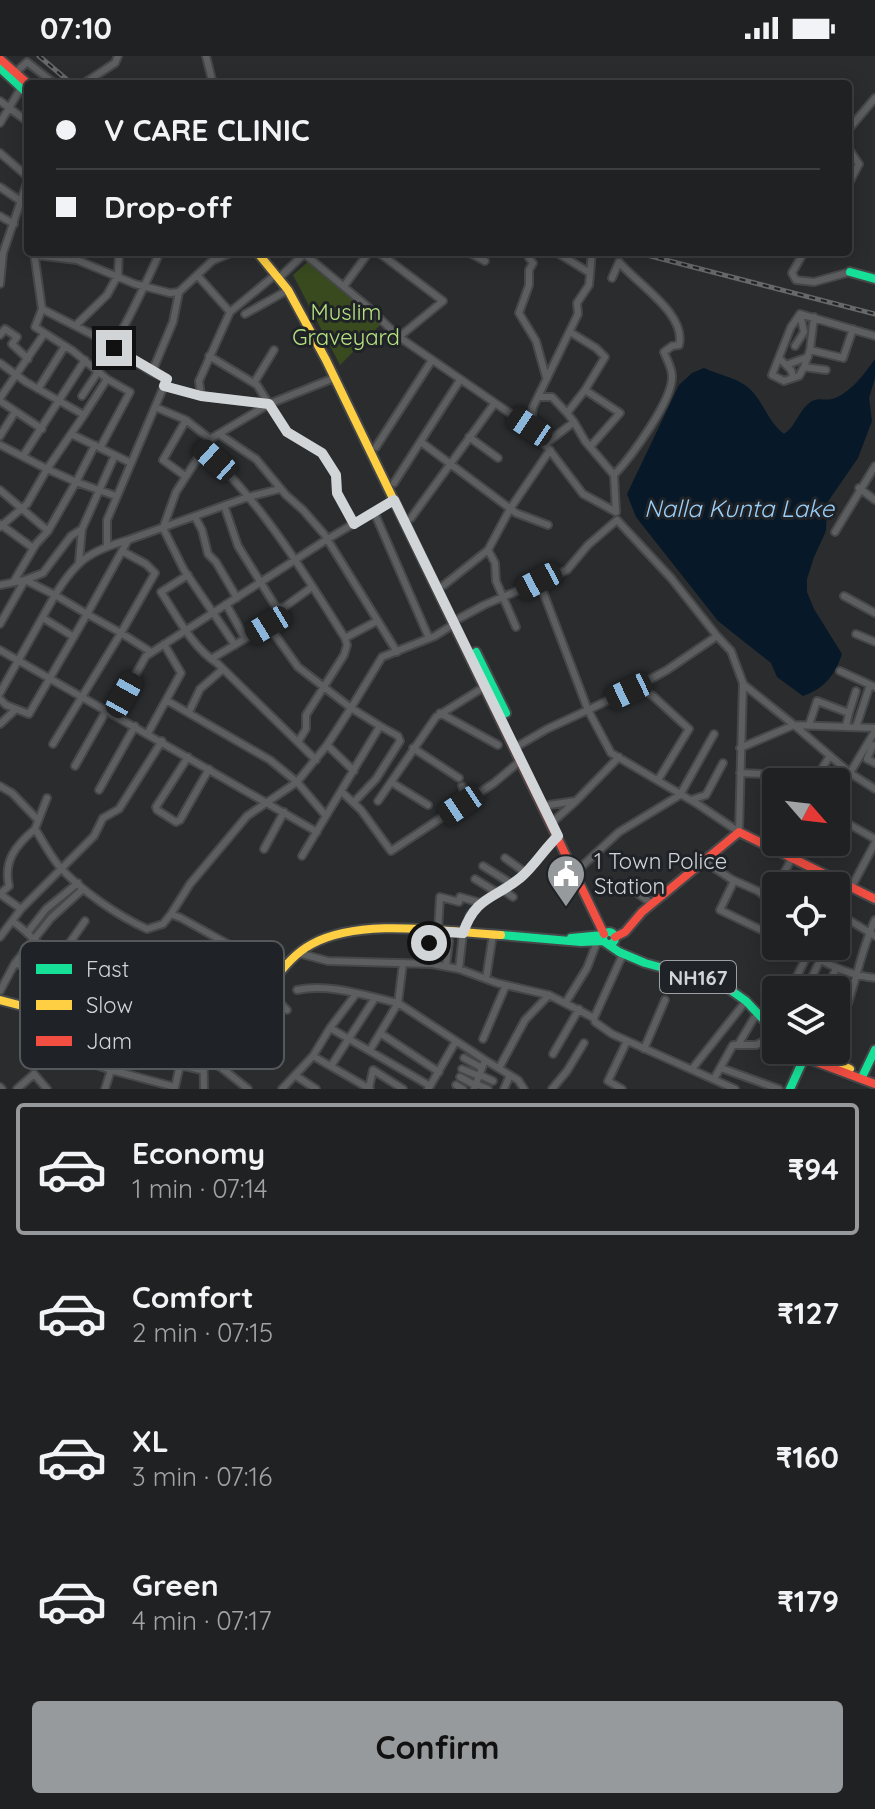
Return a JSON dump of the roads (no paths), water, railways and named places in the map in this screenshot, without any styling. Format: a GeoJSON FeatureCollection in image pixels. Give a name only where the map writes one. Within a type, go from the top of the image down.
{"type":"FeatureCollection","features":[{"type":"Feature","properties":{"kind":"main road"},"geometry":{"type":"LineString","coordinates":[[0,59],[24,86]]}},
{"type":"Feature","properties":{"kind":"main road"},"geometry":{"type":"LineString","coordinates":[[1,71],[24,88]]}},
{"type":"Feature","properties":{"kind":"main road"},"geometry":{"type":"LineString","coordinates":[[261,256],[280,275],[457,621],[580,868],[606,938]]}},
{"type":"Feature","properties":{"kind":"main road"},"geometry":{"type":"LineString","coordinates":[[268,256],[306,311],[394,483],[444,585],[484,687],[519,746],[522,760],[606,938]]}},
{"type":"Feature","properties":{"kind":"main road"},"geometry":{"type":"LineString","coordinates":[[850,272],[875,279]]}},
{"type":"Feature","properties":{"kind":"main road"},"geometry":{"type":"LineString","coordinates":[[284,968],[298,953],[315,942],[333,936],[371,931],[606,938],[625,932],[652,904],[739,832],[762,843]]}},
{"type":"Feature","properties":{"kind":"main road"},"geometry":{"type":"LineString","coordinates":[[788,856],[820,872]]}},
{"type":"Feature","properties":{"kind":"main road"},"geometry":{"type":"LineString","coordinates":[[850,887],[874,896]]}},
{"type":"Feature","properties":{"kind":"main road","name":"NH167"},"geometry":{"type":"LineString","coordinates":[[606,938],[623,954],[722,984],[746,1001],[762,1018]]}},
{"type":"Feature","properties":{"kind":"main road","name":"NH167"},"geometry":{"type":"LineString","coordinates":[[606,938],[660,963],[724,979],[762,1010]]}},
{"type":"Feature","properties":{"kind":"main road"},"geometry":{"type":"LineString","coordinates":[[0,1000],[20,1005]]}},
{"type":"Feature","properties":{"kind":"main road"},"geometry":{"type":"LineString","coordinates":[[863,1077],[875,1050]]}},
{"type":"Feature","properties":{"kind":"main road"},"geometry":{"type":"LineString","coordinates":[[792,1088],[803,1064]]}},
{"type":"Feature","properties":{"kind":"main road"},"geometry":{"type":"LineString","coordinates":[[835,1064],[875,1082]]}},
{"type":"Feature","properties":{"kind":"street"},"geometry":{"type":"LineString","coordinates":[[89,80],[115,63],[118,56]]}},
{"type":"Feature","properties":{"kind":"street"},"geometry":{"type":"LineString","coordinates":[[206,56],[212,80]]}},
{"type":"Feature","properties":{"kind":"street"},"geometry":{"type":"LineString","coordinates":[[15,73],[27,62],[50,80]]}},
{"type":"Feature","properties":{"kind":"street"},"geometry":{"type":"LineString","coordinates":[[0,123],[24,91]]}},
{"type":"Feature","properties":{"kind":"street"},"geometry":{"type":"LineString","coordinates":[[852,125],[875,98]]}},
{"type":"Feature","properties":{"kind":"street"},"geometry":{"type":"LineString","coordinates":[[0,101],[24,119]]}},
{"type":"Feature","properties":{"kind":"street"},"geometry":{"type":"LineString","coordinates":[[0,153],[24,176]]}},
{"type":"Feature","properties":{"kind":"street"},"geometry":{"type":"LineString","coordinates":[[852,154],[859,164],[852,177]]}},
{"type":"Feature","properties":{"kind":"street"},"geometry":{"type":"LineString","coordinates":[[0,187],[24,202]]}},
{"type":"Feature","properties":{"kind":"street"},"geometry":{"type":"LineString","coordinates":[[0,284],[3,243],[24,205]]}},
{"type":"Feature","properties":{"kind":"street"},"geometry":{"type":"LineString","coordinates":[[0,216],[14,224]]}},
{"type":"Feature","properties":{"kind":"street"},"geometry":{"type":"LineString","coordinates":[[14,581],[33,548],[48,531],[130,392],[35,327],[42,309],[35,256]]}},
{"type":"Feature","properties":{"kind":"street"},"geometry":{"type":"LineString","coordinates":[[49,256],[77,260],[162,292],[179,292]]}},
{"type":"Feature","properties":{"kind":"street"},"geometry":{"type":"LineString","coordinates":[[76,325],[100,304],[118,275],[119,256]]}},
{"type":"Feature","properties":{"kind":"street"},"geometry":{"type":"LineString","coordinates":[[82,396],[114,348],[158,256]]}},
{"type":"Feature","properties":{"kind":"street"},"geometry":{"type":"LineString","coordinates":[[152,372],[173,322],[179,292],[212,261],[224,256]]}},
{"type":"Feature","properties":{"kind":"street"},"geometry":{"type":"LineString","coordinates":[[201,396],[199,381],[230,312],[257,287],[280,275],[300,256]]}},
{"type":"Feature","properties":{"kind":"street"},"geometry":{"type":"LineString","coordinates":[[307,256],[399,337],[530,427],[583,494],[617,516],[731,651],[743,684],[739,832]]}},
{"type":"Feature","properties":{"kind":"street"},"geometry":{"type":"LineString","coordinates":[[344,286],[366,256]]}},
{"type":"Feature","properties":{"kind":"street"},"geometry":{"type":"LineString","coordinates":[[383,256],[443,301],[399,337]]}},
{"type":"Feature","properties":{"kind":"street"},"geometry":{"type":"LineString","coordinates":[[476,256],[485,261]]}},
{"type":"Feature","properties":{"kind":"street"},"geometry":{"type":"LineString","coordinates":[[530,256],[533,263],[529,270],[529,285],[519,313],[536,341],[546,377]]}},
{"type":"Feature","properties":{"kind":"street"},"geometry":{"type":"LineString","coordinates":[[562,256],[590,273]]}},
{"type":"Feature","properties":{"kind":"street"},"geometry":{"type":"LineString","coordinates":[[530,427],[533,407],[578,314],[577,303],[589,285],[592,256]]}},
{"type":"Feature","properties":{"kind":"street"},"geometry":{"type":"LineString","coordinates":[[802,256],[792,273],[796,280],[814,282],[850,272]]}},
{"type":"Feature","properties":{"kind":"street"},"geometry":{"type":"LineString","coordinates":[[612,278],[619,262],[657,301],[672,311],[681,338],[679,345],[664,352],[673,374],[671,393],[635,451],[614,475]]}},
{"type":"Feature","properties":{"kind":"street"},"geometry":{"type":"LineString","coordinates":[[197,275],[230,312]]}},
{"type":"Feature","properties":{"kind":"street"},"geometry":{"type":"LineString","coordinates":[[245,314],[288,290]]}},
{"type":"Feature","properties":{"kind":"street"},"geometry":{"type":"LineString","coordinates":[[42,309],[76,325],[167,379],[129,462],[107,520],[107,546]]}},
{"type":"Feature","properties":{"kind":"street"},"geometry":{"type":"LineString","coordinates":[[800,314],[875,336]]}},
{"type":"Feature","properties":{"kind":"street"},"geometry":{"type":"LineString","coordinates":[[795,346],[804,332],[800,314]]}},
{"type":"Feature","properties":{"kind":"street"},"geometry":{"type":"LineString","coordinates":[[800,314],[791,327],[772,375],[784,381],[799,376],[804,367],[814,317]]}},
{"type":"Feature","properties":{"kind":"street"},"geometry":{"type":"LineString","coordinates":[[0,335],[5,329],[17,337],[12,344],[28,359]]}},
{"type":"Feature","properties":{"kind":"street"},"geometry":{"type":"LineString","coordinates":[[786,365],[809,354],[843,358],[853,329]]}},
{"type":"Feature","properties":{"kind":"street"},"geometry":{"type":"LineString","coordinates":[[567,413],[605,357],[570,332]]}},
{"type":"Feature","properties":{"kind":"street"},"geometry":{"type":"LineString","coordinates":[[42,429],[0,400],[44,334]]}},
{"type":"Feature","properties":{"kind":"street"},"geometry":{"type":"LineString","coordinates":[[38,389],[65,346]]}},
{"type":"Feature","properties":{"kind":"street"},"geometry":{"type":"LineString","coordinates":[[254,383],[274,350]]}},
{"type":"Feature","properties":{"kind":"street"},"geometry":{"type":"LineString","coordinates":[[209,356],[254,383],[287,432],[322,453],[336,475],[337,493],[354,524]]}},
{"type":"Feature","properties":{"kind":"street"},"geometry":{"type":"LineString","coordinates":[[779,358],[793,376]]}},
{"type":"Feature","properties":{"kind":"street"},"geometry":{"type":"LineString","coordinates":[[23,456],[85,360]]}},
{"type":"Feature","properties":{"kind":"street"},"geometry":{"type":"LineString","coordinates":[[376,447],[432,360]]}},
{"type":"Feature","properties":{"kind":"street"},"geometry":{"type":"LineString","coordinates":[[0,363],[84,415]]}},
{"type":"Feature","properties":{"kind":"street"},"geometry":{"type":"LineString","coordinates":[[786,365],[821,368]]}},
{"type":"Feature","properties":{"kind":"street"},"geometry":{"type":"LineString","coordinates":[[235,645],[188,575],[163,528],[176,492],[210,439],[269,404],[334,378]]}},
{"type":"Feature","properties":{"kind":"street"},"geometry":{"type":"LineString","coordinates":[[33,548],[1,526],[27,504],[107,379]]}},
{"type":"Feature","properties":{"kind":"street"},"geometry":{"type":"LineString","coordinates":[[394,483],[460,380]]}},
{"type":"Feature","properties":{"kind":"street"},"geometry":{"type":"LineString","coordinates":[[164,386],[201,396],[269,404]]}},
{"type":"Feature","properties":{"kind":"street"},"geometry":{"type":"LineString","coordinates":[[585,390],[620,413],[590,447]]}},
{"type":"Feature","properties":{"kind":"street"},"geometry":{"type":"LineString","coordinates":[[35,829],[62,869],[81,886],[147,929],[163,924],[190,884],[247,816],[297,782],[316,760],[382,657],[429,638],[484,605],[567,570],[617,516],[614,475],[552,397],[538,397]]}},
{"type":"Feature","properties":{"kind":"street"},"geometry":{"type":"LineString","coordinates":[[411,518],[494,404]]}},
{"type":"Feature","properties":{"kind":"street"},"geometry":{"type":"LineString","coordinates":[[155,407],[186,420],[210,439]]}},
{"type":"Feature","properties":{"kind":"street"},"geometry":{"type":"LineString","coordinates":[[0,436],[15,412]]}},
{"type":"Feature","properties":{"kind":"street"},"geometry":{"type":"LineString","coordinates":[[185,476],[163,460],[186,420]]}},
{"type":"Feature","properties":{"kind":"street"},"geometry":{"type":"LineString","coordinates":[[444,585],[488,550],[547,447],[574,422]]}},
{"type":"Feature","properties":{"kind":"street"},"geometry":{"type":"LineString","coordinates":[[71,434],[129,462]]}},
{"type":"Feature","properties":{"kind":"street"},"geometry":{"type":"LineString","coordinates":[[219,434],[256,459],[280,489],[303,510],[326,540],[397,652]]}},
{"type":"Feature","properties":{"kind":"street"},"geometry":{"type":"LineString","coordinates":[[469,437],[498,458]]}},
{"type":"Feature","properties":{"kind":"street"},"geometry":{"type":"LineString","coordinates":[[421,442],[510,509],[548,525]]}},
{"type":"Feature","properties":{"kind":"street"},"geometry":{"type":"LineString","coordinates":[[0,445],[76,482],[116,496]]}},
{"type":"Feature","properties":{"kind":"street"},"geometry":{"type":"LineString","coordinates":[[203,449],[228,471],[248,497],[345,638],[347,645],[344,655],[306,715],[306,729],[298,742]]}},
{"type":"Feature","properties":{"kind":"street"},"geometry":{"type":"LineString","coordinates":[[79,562],[82,529],[115,455]]}},
{"type":"Feature","properties":{"kind":"street"},"geometry":{"type":"LineString","coordinates":[[835,532],[875,466]]}},
{"type":"Feature","properties":{"kind":"street"},"geometry":{"type":"LineString","coordinates":[[859,488],[875,500]]}},
{"type":"Feature","properties":{"kind":"street"},"geometry":{"type":"LineString","coordinates":[[128,540],[29,714],[6,705],[0,696],[55,595],[79,562],[107,546],[225,508],[248,497],[280,489]]}},
{"type":"Feature","properties":{"kind":"street"},"geometry":{"type":"LineString","coordinates":[[1,492],[48,531]]}},
{"type":"Feature","properties":{"kind":"street"},"geometry":{"type":"LineString","coordinates":[[75,766],[146,656],[394,500]]}},
{"type":"Feature","properties":{"kind":"street"},"geometry":{"type":"LineString","coordinates":[[225,508],[238,546],[280,609],[312,587]]}},
{"type":"Feature","properties":{"kind":"street"},"geometry":{"type":"LineString","coordinates":[[374,512],[429,638]]}},
{"type":"Feature","properties":{"kind":"street"},"geometry":{"type":"LineString","coordinates":[[195,517],[208,554],[237,598]]}},
{"type":"Feature","properties":{"kind":"street"},"geometry":{"type":"LineString","coordinates":[[0,585],[43,573],[64,543],[82,529]]}},
{"type":"Feature","properties":{"kind":"street"},"geometry":{"type":"LineString","coordinates":[[488,550],[495,563],[496,581],[516,627]]}},
{"type":"Feature","properties":{"kind":"street"},"geometry":{"type":"LineString","coordinates":[[53,744],[155,573],[146,564],[122,551]]}},
{"type":"Feature","properties":{"kind":"street"},"geometry":{"type":"LineString","coordinates":[[188,575],[161,592],[186,630],[211,659],[316,760]]}},
{"type":"Feature","properties":{"kind":"street"},"geometry":{"type":"LineString","coordinates":[[25,580],[151,652]]}},
{"type":"Feature","properties":{"kind":"street"},"geometry":{"type":"LineString","coordinates":[[0,624],[25,580]]}},
{"type":"Feature","properties":{"kind":"street"},"geometry":{"type":"LineString","coordinates":[[539,581],[588,710],[611,753],[739,832]]}},
{"type":"Feature","properties":{"kind":"street"},"geometry":{"type":"LineString","coordinates":[[844,596],[875,613]]}},
{"type":"Feature","properties":{"kind":"street"},"geometry":{"type":"LineString","coordinates":[[226,604],[245,638]]}},
{"type":"Feature","properties":{"kind":"street"},"geometry":{"type":"LineString","coordinates":[[0,607],[8,611]]}},
{"type":"Feature","properties":{"kind":"street"},"geometry":{"type":"LineString","coordinates":[[43,618],[74,637]]}},
{"type":"Feature","properties":{"kind":"street"},"geometry":{"type":"LineString","coordinates":[[345,638],[377,621]]}},
{"type":"Feature","properties":{"kind":"street"},"geometry":{"type":"LineString","coordinates":[[211,659],[268,625],[298,667],[351,708],[398,736],[400,741],[376,779],[354,802]]}},
{"type":"Feature","properties":{"kind":"street"},"geometry":{"type":"LineString","coordinates":[[856,634],[875,642]]}},
{"type":"Feature","properties":{"kind":"street"},"geometry":{"type":"LineString","coordinates":[[519,746],[667,670],[717,636]]}},
{"type":"Feature","properties":{"kind":"street"},"geometry":{"type":"LineString","coordinates":[[148,733],[181,673],[164,644]]}},
{"type":"Feature","properties":{"kind":"street"},"geometry":{"type":"LineString","coordinates":[[0,650],[317,832]]}},
{"type":"Feature","properties":{"kind":"street"},"geometry":{"type":"LineString","coordinates":[[189,712],[200,689],[223,669]]}},
{"type":"Feature","properties":{"kind":"street"},"geometry":{"type":"LineString","coordinates":[[840,671],[874,686],[856,727]]}},
{"type":"Feature","properties":{"kind":"street"},"geometry":{"type":"LineString","coordinates":[[743,684],[844,768]]}},
{"type":"Feature","properties":{"kind":"street"},"geometry":{"type":"LineString","coordinates":[[638,686],[689,729],[658,780]]}},
{"type":"Feature","properties":{"kind":"street"},"geometry":{"type":"LineString","coordinates":[[378,801],[440,713],[484,687]]}},
{"type":"Feature","properties":{"kind":"street"},"geometry":{"type":"LineString","coordinates":[[846,726],[856,691]]}},
{"type":"Feature","properties":{"kind":"street"},"geometry":{"type":"LineString","coordinates":[[166,700],[270,760],[297,782],[326,816]]}},
{"type":"Feature","properties":{"kind":"street"},"geometry":{"type":"LineString","coordinates":[[809,725],[817,701],[849,713]]}},
{"type":"Feature","properties":{"kind":"street"},"geometry":{"type":"LineString","coordinates":[[0,724],[16,709]]}},
{"type":"Feature","properties":{"kind":"street"},"geometry":{"type":"LineString","coordinates":[[440,713],[498,745]]}},
{"type":"Feature","properties":{"kind":"street"},"geometry":{"type":"LineString","coordinates":[[740,748],[794,725],[875,729],[867,759],[875,763]]}},
{"type":"Feature","properties":{"kind":"street"},"geometry":{"type":"LineString","coordinates":[[99,790],[135,726]]}},
{"type":"Feature","properties":{"kind":"street"},"geometry":{"type":"LineString","coordinates":[[302,856],[380,726]]}},
{"type":"Feature","properties":{"kind":"street"},"geometry":{"type":"LineString","coordinates":[[580,868],[619,832],[680,795],[714,734]]}},
{"type":"Feature","properties":{"kind":"street"},"geometry":{"type":"LineString","coordinates":[[2,931],[94,836],[103,818],[119,809],[162,741]]}},
{"type":"Feature","properties":{"kind":"street"},"geometry":{"type":"LineString","coordinates":[[327,745],[354,771]]}},
{"type":"Feature","properties":{"kind":"street"},"geometry":{"type":"LineString","coordinates":[[872,745],[850,773],[875,789]]}},
{"type":"Feature","properties":{"kind":"street"},"geometry":{"type":"LineString","coordinates":[[413,748],[459,778]]}},
{"type":"Feature","properties":{"kind":"street"},"geometry":{"type":"LineString","coordinates":[[822,768],[830,756]]}},
{"type":"Feature","properties":{"kind":"street"},"geometry":{"type":"LineString","coordinates":[[188,757],[157,810],[178,822],[209,769]]}},
{"type":"Feature","properties":{"kind":"street"},"geometry":{"type":"LineString","coordinates":[[556,819],[619,757]]}},
{"type":"Feature","properties":{"kind":"street"},"geometry":{"type":"LineString","coordinates":[[341,791],[354,802],[391,851],[522,760]]}},
{"type":"Feature","properties":{"kind":"street"},"geometry":{"type":"LineString","coordinates":[[690,800],[706,795],[723,763]]}},
{"type":"Feature","properties":{"kind":"street"},"geometry":{"type":"LineString","coordinates":[[740,773],[762,774]]}},
{"type":"Feature","properties":{"kind":"street"},"geometry":{"type":"LineString","coordinates":[[391,782],[428,805]]}},
{"type":"Feature","properties":{"kind":"street"},"geometry":{"type":"LineString","coordinates":[[0,786],[12,793],[37,819]]}},
{"type":"Feature","properties":{"kind":"street"},"geometry":{"type":"LineString","coordinates":[[462,786],[467,801]]}},
{"type":"Feature","properties":{"kind":"street"},"geometry":{"type":"LineString","coordinates":[[21,909],[0,893],[9,886],[10,857],[14,848],[35,829],[47,798]]}},
{"type":"Feature","properties":{"kind":"street"},"geometry":{"type":"LineString","coordinates":[[549,805],[576,801]]}},
{"type":"Feature","properties":{"kind":"street"},"geometry":{"type":"LineString","coordinates":[[264,849],[284,812]]}},
{"type":"Feature","properties":{"kind":"street"},"geometry":{"type":"LineString","coordinates":[[850,825],[875,841],[865,863],[850,882]]}},
{"type":"Feature","properties":{"kind":"street"},"geometry":{"type":"LineString","coordinates":[[459,969],[463,933],[470,915],[481,903],[526,873],[558,836]]}},
{"type":"Feature","properties":{"kind":"street"},"geometry":{"type":"LineString","coordinates":[[505,858],[526,873]]}},
{"type":"Feature","properties":{"kind":"street"},"geometry":{"type":"LineString","coordinates":[[785,872],[792,858]]}},
{"type":"Feature","properties":{"kind":"street"},"geometry":{"type":"LineString","coordinates":[[704,861],[762,894]]}},
{"type":"Feature","properties":{"kind":"street"},"geometry":{"type":"LineString","coordinates":[[865,863],[875,868]]}},
{"type":"Feature","properties":{"kind":"street"},"geometry":{"type":"LineString","coordinates":[[483,866],[512,884]]}},
{"type":"Feature","properties":{"kind":"street"},"geometry":{"type":"LineString","coordinates":[[475,879],[513,897]]}},
{"type":"Feature","properties":{"kind":"street"},"geometry":{"type":"LineString","coordinates":[[734,881],[720,910],[762,930]]}},
{"type":"Feature","properties":{"kind":"street"},"geometry":{"type":"LineString","coordinates":[[28,932],[46,909],[81,886]]}},
{"type":"Feature","properties":{"kind":"street"},"geometry":{"type":"LineString","coordinates":[[12,921],[36,939],[81,886]]}},
{"type":"Feature","properties":{"kind":"street"},"geometry":{"type":"LineString","coordinates":[[632,889],[652,904]]}},
{"type":"Feature","properties":{"kind":"street"},"geometry":{"type":"LineString","coordinates":[[425,964],[438,931],[440,897],[459,902],[460,897],[481,903]]}},
{"type":"Feature","properties":{"kind":"street"},"geometry":{"type":"LineString","coordinates":[[171,914],[222,941]]}},
{"type":"Feature","properties":{"kind":"street"},"geometry":{"type":"LineString","coordinates":[[850,993],[875,920]]}},
{"type":"Feature","properties":{"kind":"street"},"geometry":{"type":"LineString","coordinates":[[71,941],[85,921]]}},
{"type":"Feature","properties":{"kind":"street"},"geometry":{"type":"LineString","coordinates":[[850,921],[872,934]]}},
{"type":"Feature","properties":{"kind":"street"},"geometry":{"type":"LineString","coordinates":[[438,931],[449,941],[446,966]]}},
{"type":"Feature","properties":{"kind":"street"},"geometry":{"type":"LineString","coordinates":[[486,979],[493,934]]}},
{"type":"Feature","properties":{"kind":"street"},"geometry":{"type":"LineString","coordinates":[[566,1002],[606,938]]}},
{"type":"Feature","properties":{"kind":"street"},"geometry":{"type":"LineString","coordinates":[[298,953],[328,961],[446,966],[549,995],[579,1009],[603,1028],[627,1041],[732,1088]]}},
{"type":"Feature","properties":{"kind":"street"},"geometry":{"type":"LineString","coordinates":[[594,1018],[623,954]]}},
{"type":"Feature","properties":{"kind":"street"},"geometry":{"type":"LineString","coordinates":[[0,991],[20,957]]}},
{"type":"Feature","properties":{"kind":"street"},"geometry":{"type":"LineString","coordinates":[[813,976],[820,960],[856,976],[875,978]]}},
{"type":"Feature","properties":{"kind":"street"},"geometry":{"type":"LineString","coordinates":[[15,963],[20,965]]}},
{"type":"Feature","properties":{"kind":"street"},"geometry":{"type":"LineString","coordinates":[[370,1050],[398,1003],[403,963]]}},
{"type":"Feature","properties":{"kind":"street"},"geometry":{"type":"LineString","coordinates":[[833,976],[836,968]]}},
{"type":"Feature","properties":{"kind":"street"},"geometry":{"type":"LineString","coordinates":[[483,1039],[506,985]]}},
{"type":"Feature","properties":{"kind":"street"},"geometry":{"type":"LineString","coordinates":[[297,990],[317,988],[398,1003],[456,1041],[479,1077]]}},
{"type":"Feature","properties":{"kind":"street"},"geometry":{"type":"LineString","coordinates":[[282,1089],[313,1056],[356,994]]}},
{"type":"Feature","properties":{"kind":"street"},"geometry":{"type":"LineString","coordinates":[[479,1077],[499,1068],[525,1020],[549,995]]}},
{"type":"Feature","properties":{"kind":"street"},"geometry":{"type":"LineString","coordinates":[[331,1066],[375,998]]}},
{"type":"Feature","properties":{"kind":"street"},"geometry":{"type":"LineString","coordinates":[[644,1049],[665,1000]]}},
{"type":"Feature","properties":{"kind":"street"},"geometry":{"type":"LineString","coordinates":[[692,1069],[746,1001]]}},
{"type":"Feature","properties":{"kind":"street"},"geometry":{"type":"LineString","coordinates":[[284,1007],[287,1010]]}},
{"type":"Feature","properties":{"kind":"street"},"geometry":{"type":"LineString","coordinates":[[553,1054],[579,1009]]}},
{"type":"Feature","properties":{"kind":"street"},"geometry":{"type":"LineString","coordinates":[[738,1045],[754,1018],[760,1016]]}},
{"type":"Feature","properties":{"kind":"street"},"geometry":{"type":"LineString","coordinates":[[330,1028],[429,1088],[456,1041]]}},
{"type":"Feature","properties":{"kind":"street"},"geometry":{"type":"LineString","coordinates":[[380,1033],[439,1072]]}},
{"type":"Feature","properties":{"kind":"street"},"geometry":{"type":"LineString","coordinates":[[603,1089],[627,1041]]}},
{"type":"Feature","properties":{"kind":"street"},"geometry":{"type":"LineString","coordinates":[[714,1079],[733,1045],[756,1045],[762,1042]]}},
{"type":"Feature","properties":{"kind":"street"},"geometry":{"type":"LineString","coordinates":[[552,1089],[584,1043]]}},
{"type":"Feature","properties":{"kind":"street"},"geometry":{"type":"LineString","coordinates":[[313,1056],[369,1089],[373,1070],[381,1057]]}},
{"type":"Feature","properties":{"kind":"street"},"geometry":{"type":"LineString","coordinates":[[464,1058],[488,1089]]}},
{"type":"Feature","properties":{"kind":"street"},"geometry":{"type":"LineString","coordinates":[[499,1068],[521,1083],[524,1089]]}},
{"type":"Feature","properties":{"kind":"street"},"geometry":{"type":"LineString","coordinates":[[721,1068],[779,1089]]}},
{"type":"Feature","properties":{"kind":"street"},"geometry":{"type":"LineString","coordinates":[[108,1069],[175,1087],[179,1069]]}},
{"type":"Feature","properties":{"kind":"street"},"geometry":{"type":"LineString","coordinates":[[198,1069],[202,1070],[204,1089]]}},
{"type":"Feature","properties":{"kind":"street"},"geometry":{"type":"LineString","coordinates":[[223,1069],[248,1089]]}},
{"type":"Feature","properties":{"kind":"street"},"geometry":{"type":"LineString","coordinates":[[105,1089],[111,1070]]}},
{"type":"Feature","properties":{"kind":"street"},"geometry":{"type":"LineString","coordinates":[[373,1070],[403,1089]]}},
{"type":"Feature","properties":{"kind":"street"},"geometry":{"type":"LineString","coordinates":[[461,1073],[493,1081]]}},
{"type":"Feature","properties":{"kind":"street"},"geometry":{"type":"LineString","coordinates":[[17,1089],[34,1074],[47,1089]]}},
{"type":"Feature","properties":{"kind":"street"},"geometry":{"type":"LineString","coordinates":[[504,1089],[510,1075]]}},
{"type":"Feature","properties":{"kind":"street"},"geometry":{"type":"LineString","coordinates":[[296,1076],[316,1089]]}},
{"type":"Feature","properties":{"kind":"street"},"geometry":{"type":"LineString","coordinates":[[857,1089],[863,1077]]}},
{"type":"Feature","properties":{"kind":"street"},"geometry":{"type":"LineString","coordinates":[[608,1081],[622,1089]]}},
{"type":"Feature","properties":{"kind":"water","name":"Nalla Kunta Lake"},"geometry":{"type":"Polygon","coordinates":[[[875,359],[875,378],[869,398],[872,421],[858,458],[827,503],[826,531],[807,579],[807,592],[814,609],[842,654],[828,680],[803,696],[777,677],[771,663],[718,621],[636,517],[627,494],[679,385],[692,373],[704,368],[745,385],[784,434],[808,404],[845,393],[875,359]]]}},
{"type":"Feature","properties":{"kind":"railway"},"geometry":{"type":"LineString","coordinates":[[39,56],[67,80]]}},
{"type":"Feature","properties":{"kind":"railway"},"geometry":{"type":"LineString","coordinates":[[650,256],[875,314]]}},
{"type":"Feature","properties":{"kind":"place","name":"1 Town Police Station"},"geometry":{"type":"Point","coordinates":[566,908]}},
{"type":"Feature","properties":{"kind":"park label","name":"Muslim Graveyard"},"geometry":{"type":"Point","coordinates":[346,324]}}]}
